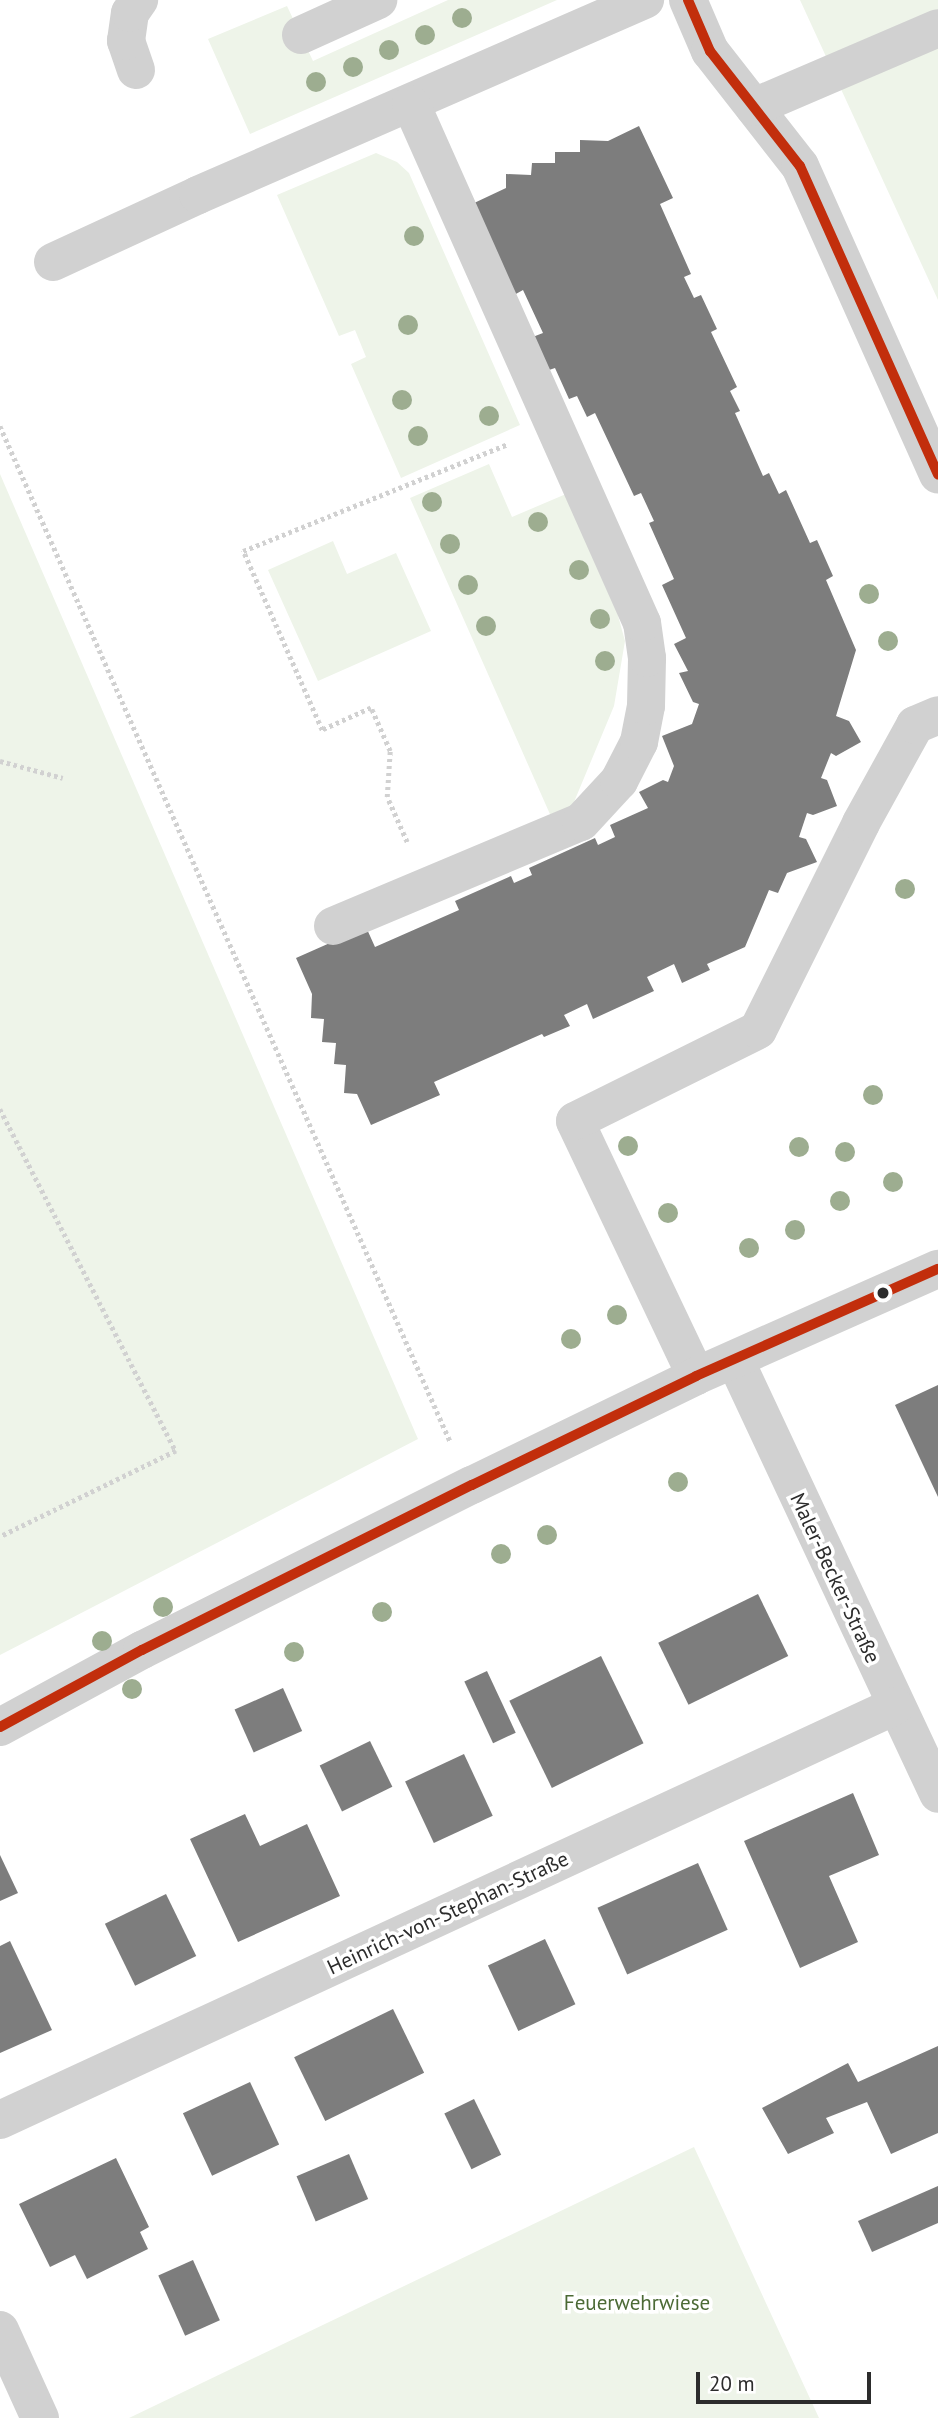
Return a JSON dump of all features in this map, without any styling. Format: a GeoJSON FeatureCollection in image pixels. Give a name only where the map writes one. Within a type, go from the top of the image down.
{"type":"FeatureCollection","features":[{"type":"Feature","properties":{"kind":"street"},"geometry":{"type":"LineString","coordinates":[[136,70],[126,41],[130,13],[139,0]]}},
{"type":"Feature","properties":{"kind":"street"},"geometry":{"type":"LineString","coordinates":[[301,35],[378,0]]}},
{"type":"Feature","properties":{"kind":"street"},"geometry":{"type":"LineString","coordinates":[[53,262],[198,195],[646,0]]}},
{"type":"Feature","properties":{"kind":"street"},"geometry":{"type":"LineString","coordinates":[[688,0],[710,51],[800,166],[938,474]]}},
{"type":"Feature","properties":{"kind":"street"},"geometry":{"type":"LineString","coordinates":[[754,107],[938,28]]}},
{"type":"Feature","properties":{"kind":"street"},"geometry":{"type":"LineString","coordinates":[[332,926],[581,822],[619,781],[639,742],[646,706],[648,658],[642,623],[411,104]]}},
{"type":"Feature","properties":{"kind":"street"},"geometry":{"type":"LineString","coordinates":[[696,1376],[575,1121],[758,1030],[861,823],[915,725],[938,716]]}},
{"type":"Feature","properties":{"kind":"street"},"geometry":{"type":"LineString","coordinates":[[0,1727],[142,1650],[696,1376],[938,1269]]}},
{"type":"Feature","properties":{"kind":"street","name":"Maler-Becker-Straße"},"geometry":{"type":"LineString","coordinates":[[735,1360],[938,1794]]}},
{"type":"Feature","properties":{"kind":"street","name":"Heinrich-von-Stephan-Straße"},"geometry":{"type":"LineString","coordinates":[[0,2120],[895,1706]]}},
{"type":"Feature","properties":{"kind":"street"},"geometry":{"type":"LineString","coordinates":[[0,2330],[40,2418]]}},
{"type":"Feature","properties":{"kind":"path"},"geometry":{"type":"LineString","coordinates":[[426,887],[387,797],[390,751],[371,708],[322,730],[243,551],[555,425]]}},
{"type":"Feature","properties":{"kind":"path"},"geometry":{"type":"LineString","coordinates":[[0,426],[453,1448]]}},
{"type":"Feature","properties":{"kind":"path"},"geometry":{"type":"LineString","coordinates":[[0,761],[63,778]]}},
{"type":"Feature","properties":{"kind":"path"},"geometry":{"type":"LineString","coordinates":[[0,1109],[176,1451],[0,1537]]}},
{"type":"Feature","properties":{"kind":"green space"},"geometry":{"type":"Polygon","coordinates":[[[448,0],[557,0],[250,134],[208,39],[287,6],[313,61],[448,0]]]}},
{"type":"Feature","properties":{"kind":"green space"},"geometry":{"type":"Polygon","coordinates":[[[800,0],[938,0],[938,300],[800,0]]]}},
{"type":"Feature","properties":{"kind":"green space"},"geometry":{"type":"Polygon","coordinates":[[[376,153],[397,162],[409,173],[520,425],[401,478],[351,364],[366,357],[355,330],[339,336],[277,195],[376,153]]]}},
{"type":"Feature","properties":{"kind":"green space"},"geometry":{"type":"Polygon","coordinates":[[[489,464],[512,517],[566,494],[617,612],[625,641],[614,706],[569,814],[553,821],[410,498],[489,464]]]}},
{"type":"Feature","properties":{"kind":"green space"},"geometry":{"type":"Polygon","coordinates":[[[0,474],[418,1439],[0,1655],[0,474]]]}},
{"type":"Feature","properties":{"kind":"green space"},"geometry":{"type":"Polygon","coordinates":[[[333,541],[347,574],[396,553],[431,631],[318,681],[268,570],[333,541]]]}},
{"type":"Feature","properties":{"kind":"green space","name":"Feuerwehrwiese"},"geometry":{"type":"Polygon","coordinates":[[[694,2147],[819,2418],[129,2418],[694,2147]]]}},
{"type":"Feature","properties":{"kind":"building"},"geometry":{"type":"Polygon","coordinates":[[[639,126],[673,198],[660,204],[691,274],[684,277],[694,298],[701,295],[717,329],[711,332],[737,387],[730,391],[740,411],[735,413],[763,476],[769,473],[779,494],[786,490],[810,543],[817,540],[833,576],[826,580],[856,650],[836,716],[849,721],[861,742],[836,756],[831,753],[821,778],[827,780],[837,806],[813,815],[807,813],[799,837],[806,839],[817,862],[787,873],[778,893],[769,890],[745,947],[707,964],[710,970],[682,983],[674,964],[647,977],[654,991],[593,1019],[587,1004],[564,1015],[570,1026],[544,1037],[542,1034],[434,1082],[440,1095],[371,1125],[357,1094],[344,1093],[346,1065],[334,1064],[336,1043],[322,1042],[324,1019],[311,1018],[312,994],[296,958],[366,927],[375,947],[459,910],[455,901],[511,876],[514,883],[532,875],[529,868],[595,838],[598,845],[615,837],[610,825],[648,808],[639,792],[663,780],[668,782],[674,766],[662,736],[692,724],[699,704],[693,702],[679,673],[688,671],[674,644],[686,638],[662,585],[674,579],[649,523],[654,521],[641,493],[634,496],[595,413],[587,417],[577,396],[569,399],[555,368],[546,371],[530,338],[543,333],[523,290],[514,295],[472,204],[506,188],[506,174],[531,175],[532,163],[555,163],[555,152],[580,152],[580,140],[608,141],[639,126]]]}},
{"type":"Feature","properties":{"kind":"building"},"geometry":{"type":"Polygon","coordinates":[[[938,1385],[938,1497],[895,1405],[938,1385]]]}},
{"type":"Feature","properties":{"kind":"building"},"geometry":{"type":"Polygon","coordinates":[[[758,1594],[788,1656],[688,1705],[658,1643],[758,1594]]]}},
{"type":"Feature","properties":{"kind":"building"},"geometry":{"type":"Polygon","coordinates":[[[601,1656],[644,1743],[552,1788],[509,1701],[601,1656]]]}},
{"type":"Feature","properties":{"kind":"building"},"geometry":{"type":"Polygon","coordinates":[[[487,1671],[516,1733],[493,1743],[464,1682],[487,1671]]]}},
{"type":"Feature","properties":{"kind":"building"},"geometry":{"type":"Polygon","coordinates":[[[283,1688],[302,1731],[254,1752],[235,1710],[283,1688]]]}},
{"type":"Feature","properties":{"kind":"building"},"geometry":{"type":"Polygon","coordinates":[[[370,1741],[392,1787],[342,1811],[320,1766],[370,1741]]]}},
{"type":"Feature","properties":{"kind":"building"},"geometry":{"type":"Polygon","coordinates":[[[464,1754],[493,1816],[434,1843],[405,1781],[464,1754]]]}},
{"type":"Feature","properties":{"kind":"building"},"geometry":{"type":"Polygon","coordinates":[[[853,1793],[879,1855],[829,1876],[858,1942],[800,1968],[744,1841],[853,1793]]]}},
{"type":"Feature","properties":{"kind":"building"},"geometry":{"type":"Polygon","coordinates":[[[245,1814],[260,1846],[307,1824],[340,1896],[238,1942],[190,1839],[245,1814]]]}},
{"type":"Feature","properties":{"kind":"building"},"geometry":{"type":"Polygon","coordinates":[[[0,1855],[18,1893],[0,1901],[0,1855]]]}},
{"type":"Feature","properties":{"kind":"building"},"geometry":{"type":"Polygon","coordinates":[[[698,1863],[728,1930],[627,1974],[598,1908],[698,1863]]]}},
{"type":"Feature","properties":{"kind":"building"},"geometry":{"type":"Polygon","coordinates":[[[166,1894],[196,1956],[135,1986],[105,1924],[166,1894]]]}},
{"type":"Feature","properties":{"kind":"building"},"geometry":{"type":"Polygon","coordinates":[[[545,1939],[575,2004],[518,2031],[488,1966],[545,1939]]]}},
{"type":"Feature","properties":{"kind":"building"},"geometry":{"type":"Polygon","coordinates":[[[10,1941],[52,2030],[0,2053],[0,1946],[10,1941]]]}},
{"type":"Feature","properties":{"kind":"building"},"geometry":{"type":"Polygon","coordinates":[[[393,2009],[424,2073],[325,2121],[294,2057],[393,2009]]]}},
{"type":"Feature","properties":{"kind":"building"},"geometry":{"type":"Polygon","coordinates":[[[938,2046],[938,2133],[891,2154],[867,2102],[826,2118],[834,2133],[788,2154],[762,2108],[848,2063],[858,2082],[938,2046]]]}},
{"type":"Feature","properties":{"kind":"building"},"geometry":{"type":"Polygon","coordinates":[[[250,2082],[279,2145],[212,2176],[183,2113],[250,2082]]]}},
{"type":"Feature","properties":{"kind":"building"},"geometry":{"type":"Polygon","coordinates":[[[474,2099],[501,2155],[472,2169],[444,2113],[474,2099]]]}},
{"type":"Feature","properties":{"kind":"building"},"geometry":{"type":"Polygon","coordinates":[[[349,2154],[368,2199],[316,2221],[297,2176],[349,2154]]]}},
{"type":"Feature","properties":{"kind":"building"},"geometry":{"type":"Polygon","coordinates":[[[116,2158],[149,2227],[140,2232],[148,2249],[87,2279],[75,2255],[50,2267],[19,2204],[116,2158]]]}},
{"type":"Feature","properties":{"kind":"building"},"geometry":{"type":"Polygon","coordinates":[[[938,2186],[938,2223],[872,2252],[858,2221],[938,2186]]]}},
{"type":"Feature","properties":{"kind":"building"},"geometry":{"type":"Polygon","coordinates":[[[193,2260],[220,2320],[185,2336],[158,2275],[193,2260]]]}},
{"type":"Feature","properties":{"kind":"transit line"},"geometry":{"type":"LineString","coordinates":[[688,0],[710,51],[800,166],[938,474]]}},
{"type":"Feature","properties":{"kind":"transit line"},"geometry":{"type":"LineString","coordinates":[[0,1727],[142,1650],[472,1485],[696,1376],[938,1269]]}}]}
